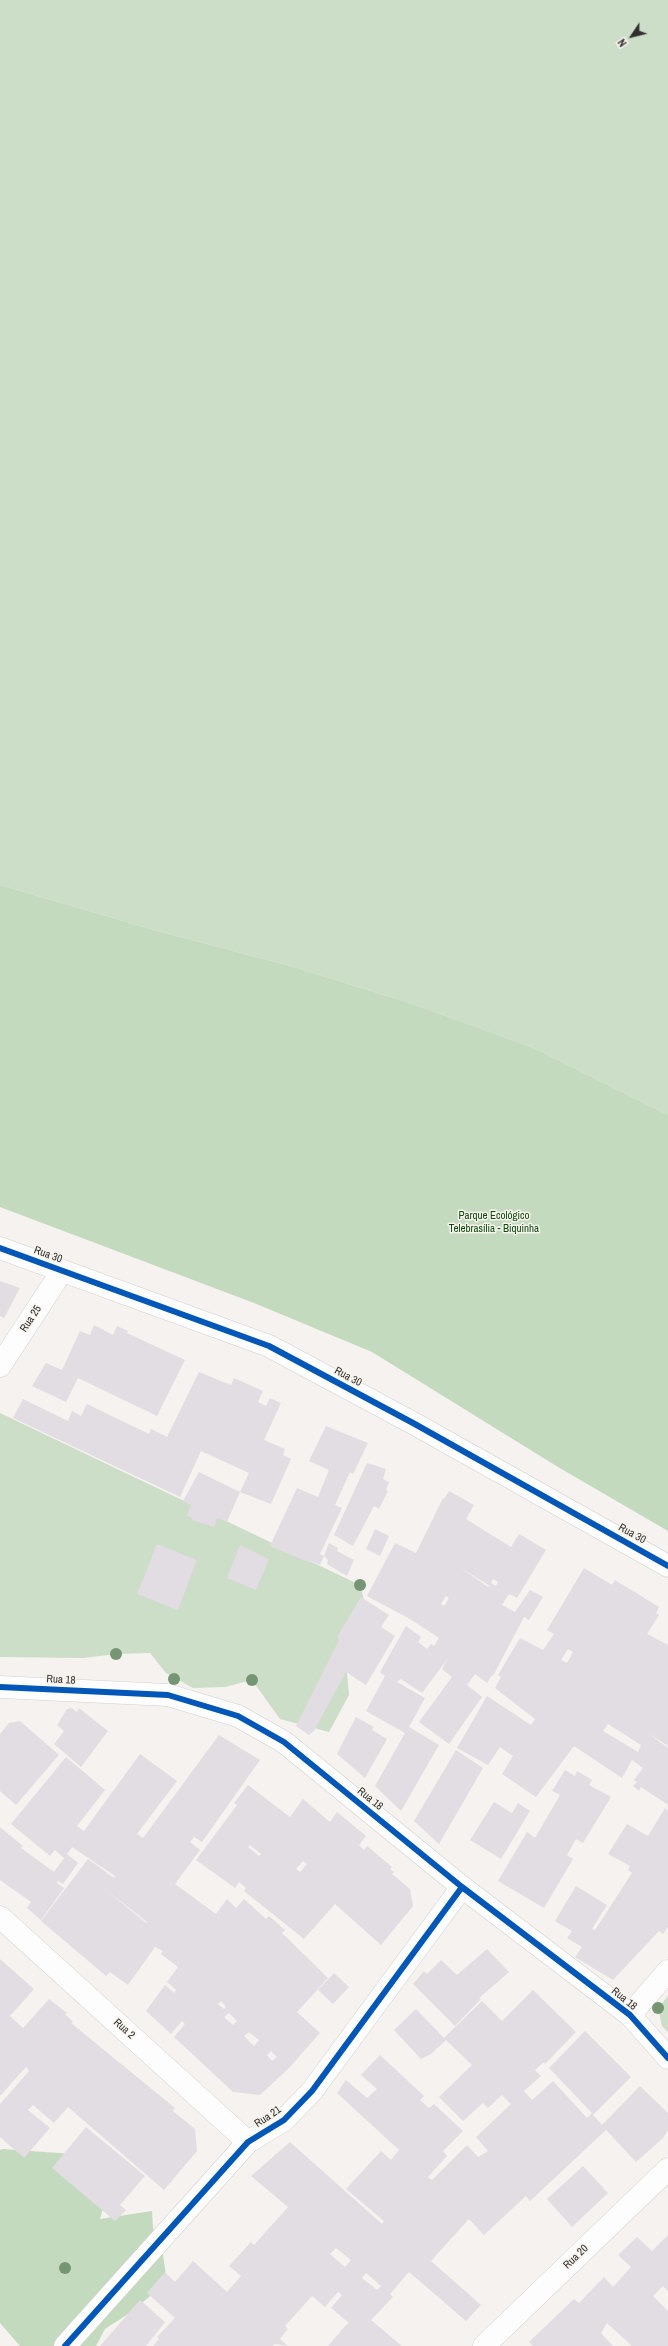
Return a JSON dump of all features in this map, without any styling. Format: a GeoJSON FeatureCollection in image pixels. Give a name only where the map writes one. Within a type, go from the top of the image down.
{"type":"FeatureCollection","features":[{"type":"Feature","properties":{"kind":"street","name":"Rua 30"},"geometry":{"type":"LineString","coordinates":[[0,1248],[269,1346],[420,1427],[668,1566]]}},
{"type":"Feature","properties":{"kind":"street","name":"Rua 25"},"geometry":{"type":"LineString","coordinates":[[0,1366],[62,1271]]}},
{"type":"Feature","properties":{"kind":"street","name":"Rua 18"},"geometry":{"type":"LineString","coordinates":[[0,1687],[168,1695],[238,1716],[284,1742],[462,1887],[630,2016],[668,2058]]}},
{"type":"Feature","properties":{"kind":"street","name":"Rua 21"},"geometry":{"type":"LineString","coordinates":[[65,2346],[248,2142],[284,2120],[312,2091],[462,1887]]}},
{"type":"Feature","properties":{"kind":"street","name":"Rua 2"},"geometry":{"type":"LineString","coordinates":[[0,1916],[248,2142]]}},
{"type":"Feature","properties":{"kind":"street"},"geometry":{"type":"LineString","coordinates":[[630,2016],[668,1970]]}},
{"type":"Feature","properties":{"kind":"street","name":"Rua 20"},"geometry":{"type":"LineString","coordinates":[[484,2346],[668,2169]]}},
{"type":"Feature","properties":{"kind":"green space"},"geometry":{"type":"Polygon","coordinates":[[[0,0],[668,0],[668,1115],[534,1048],[413,1004],[287,965],[161,932],[0,885],[0,0]]]}},
{"type":"Feature","properties":{"kind":"green space","name":"Parque Ecológico Telebrasília - Biquinha"},"geometry":{"type":"Polygon","coordinates":[[[0,885],[161,932],[287,965],[413,1004],[534,1048],[668,1115],[668,1531],[558,1467],[372,1352],[254,1303],[0,1207],[0,885]]]}},
{"type":"Feature","properties":{"kind":"green space"},"geometry":{"type":"Polygon","coordinates":[[[0,1413],[360,1585],[372,1631],[346,1663],[349,1695],[329,1732],[280,1719],[252,1680],[225,1687],[193,1688],[166,1673],[150,1653],[116,1654],[83,1658],[0,1657],[0,1413]]]}},
{"type":"Feature","properties":{"kind":"green space"},"geometry":{"type":"Polygon","coordinates":[[[668,1996],[668,2032],[662,2026],[658,2008],[668,1996]]]}},
{"type":"Feature","properties":{"kind":"green space"},"geometry":{"type":"Polygon","coordinates":[[[0,2150],[72,2154],[103,2208],[100,2219],[152,2211],[153,2228],[162,2248],[167,2282],[131,2312],[105,2329],[96,2346],[20,2346],[0,2323],[0,2150]]]}},
{"type":"Feature","properties":{"kind":"building"},"geometry":{"type":"Polygon","coordinates":[[[0,1281],[20,1288],[4,1318],[0,1316],[0,1281]]]}},
{"type":"Feature","properties":{"kind":"building"},"geometry":{"type":"Polygon","coordinates":[[[94,1325],[113,1335],[117,1326],[128,1331],[127,1333],[185,1360],[157,1416],[78,1378],[66,1402],[32,1386],[46,1363],[62,1370],[80,1331],[90,1335],[94,1325]]]}},
{"type":"Feature","properties":{"kind":"building"},"geometry":{"type":"Polygon","coordinates":[[[199,1372],[231,1385],[234,1378],[263,1391],[258,1402],[266,1406],[270,1398],[281,1403],[264,1440],[285,1449],[283,1455],[291,1459],[271,1504],[240,1492],[249,1473],[201,1451],[180,1497],[13,1418],[23,1399],[68,1421],[72,1411],[81,1416],[87,1404],[149,1434],[151,1429],[167,1437],[199,1372]]]}},
{"type":"Feature","properties":{"kind":"building"},"geometry":{"type":"Polygon","coordinates":[[[326,1426],[368,1443],[353,1474],[350,1472],[335,1505],[342,1508],[320,1554],[324,1556],[320,1565],[311,1561],[310,1563],[270,1546],[297,1488],[318,1497],[329,1470],[309,1461],[326,1426]]]}},
{"type":"Feature","properties":{"kind":"building"},"geometry":{"type":"Polygon","coordinates":[[[367,1463],[386,1469],[383,1479],[389,1482],[386,1490],[388,1491],[379,1509],[374,1506],[353,1546],[334,1535],[367,1463]]]}},
{"type":"Feature","properties":{"kind":"building"},"geometry":{"type":"Polygon","coordinates":[[[199,1472],[240,1492],[227,1522],[217,1518],[214,1527],[192,1520],[192,1518],[187,1516],[191,1505],[183,1501],[199,1472]]]}},
{"type":"Feature","properties":{"kind":"building"},"geometry":{"type":"Polygon","coordinates":[[[449,1491],[474,1505],[466,1519],[511,1547],[519,1534],[546,1550],[517,1598],[509,1594],[502,1605],[515,1612],[530,1590],[543,1597],[529,1620],[524,1617],[493,1676],[492,1675],[487,1683],[475,1674],[467,1685],[482,1697],[449,1744],[419,1722],[452,1677],[442,1669],[448,1658],[422,1693],[401,1679],[397,1682],[425,1698],[409,1727],[439,1745],[401,1811],[375,1786],[405,1733],[366,1711],[385,1676],[380,1672],[406,1626],[421,1637],[418,1642],[427,1649],[431,1644],[434,1646],[439,1638],[410,1619],[367,1596],[395,1543],[416,1553],[443,1498],[444,1499],[449,1491]],[[461,1568],[488,1587],[490,1586],[461,1568]],[[493,1579],[491,1583],[496,1586],[498,1582],[493,1579]],[[446,1596],[441,1604],[444,1606],[449,1598],[446,1596]]]}},
{"type":"Feature","properties":{"kind":"building"},"geometry":{"type":"Polygon","coordinates":[[[375,1529],[389,1536],[380,1556],[366,1549],[375,1529]]]}},
{"type":"Feature","properties":{"kind":"building"},"geometry":{"type":"Polygon","coordinates":[[[329,1543],[338,1548],[337,1551],[354,1560],[347,1576],[327,1564],[328,1560],[324,1556],[329,1543]]]}},
{"type":"Feature","properties":{"kind":"building"},"geometry":{"type":"Polygon","coordinates":[[[157,1544],[197,1560],[178,1610],[137,1594],[157,1544]]]}},
{"type":"Feature","properties":{"kind":"building"},"geometry":{"type":"Polygon","coordinates":[[[240,1545],[269,1559],[256,1590],[227,1578],[240,1545]]]}},
{"type":"Feature","properties":{"kind":"building"},"geometry":{"type":"Polygon","coordinates":[[[584,1568],[612,1585],[615,1580],[659,1607],[656,1613],[659,1615],[647,1634],[668,1645],[668,1746],[648,1733],[668,1748],[668,1805],[641,1787],[639,1791],[633,1786],[637,1782],[634,1780],[643,1768],[632,1760],[622,1778],[574,1746],[536,1797],[502,1774],[513,1756],[500,1747],[488,1765],[457,1748],[487,1696],[531,1725],[535,1719],[495,1688],[501,1677],[498,1675],[520,1638],[543,1650],[554,1634],[547,1630],[584,1568]],[[568,1649],[561,1660],[567,1663],[573,1652],[568,1649]],[[608,1724],[603,1731],[638,1752],[641,1745],[608,1724]]]}},
{"type":"Feature","properties":{"kind":"building"},"geometry":{"type":"Polygon","coordinates":[[[361,1597],[389,1615],[381,1627],[395,1636],[366,1685],[346,1672],[314,1731],[309,1735],[296,1726],[339,1640],[337,1637],[361,1597]]]}},
{"type":"Feature","properties":{"kind":"building"},"geometry":{"type":"Polygon","coordinates":[[[72,1708],[77,1712],[79,1708],[108,1731],[81,1767],[54,1744],[64,1731],[57,1725],[67,1709],[72,1708]]]}},
{"type":"Feature","properties":{"kind":"building"},"geometry":{"type":"Polygon","coordinates":[[[356,1717],[374,1727],[372,1730],[387,1739],[365,1778],[337,1754],[356,1717]]]}},
{"type":"Feature","properties":{"kind":"building"},"geometry":{"type":"Polygon","coordinates":[[[20,1721],[59,1755],[16,1805],[0,1791],[0,1734],[9,1723],[20,1721]]]}},
{"type":"Feature","properties":{"kind":"building"},"geometry":{"type":"Polygon","coordinates":[[[219,1735],[260,1760],[202,1842],[194,1837],[190,1842],[200,1850],[175,1884],[216,1914],[227,1899],[236,1908],[244,1899],[266,1919],[269,1916],[285,1930],[282,1933],[328,1978],[297,2012],[320,2033],[289,2068],[260,2095],[233,2092],[174,2037],[185,2024],[182,2021],[171,2034],[146,2011],[165,1985],[174,1993],[176,1990],[167,1982],[178,1967],[161,1954],[163,1951],[155,1947],[128,1985],[110,1972],[106,1976],[41,1921],[88,1859],[114,1878],[115,1876],[72,1847],[67,1854],[78,1863],[63,1884],[58,1881],[57,1883],[64,1888],[41,1920],[27,1908],[31,1902],[0,1880],[0,1827],[23,1846],[21,1848],[54,1872],[64,1858],[55,1850],[50,1856],[11,1824],[66,1757],[105,1790],[77,1826],[84,1831],[140,1754],[177,1781],[137,1834],[143,1838],[219,1735]],[[105,1889],[146,1923],[147,1922],[105,1889]],[[221,2001],[218,2004],[224,2009],[226,2007],[221,2001]],[[229,2013],[224,2017],[233,2025],[237,2021],[229,2013]],[[249,2032],[244,2036],[254,2046],[259,2040],[249,2032]],[[271,2051],[267,2055],[272,2061],[277,2057],[271,2051]]]}},
{"type":"Feature","properties":{"kind":"building"},"geometry":{"type":"Polygon","coordinates":[[[456,1750],[483,1768],[439,1844],[414,1821],[456,1750]]]}},
{"type":"Feature","properties":{"kind":"building"},"geometry":{"type":"Polygon","coordinates":[[[565,1770],[575,1776],[577,1771],[592,1780],[589,1785],[611,1797],[583,1843],[576,1839],[567,1855],[573,1859],[544,1908],[498,1881],[527,1832],[535,1838],[560,1795],[552,1791],[565,1770]]]}},
{"type":"Feature","properties":{"kind":"building"},"geometry":{"type":"Polygon","coordinates":[[[248,1785],[290,1817],[303,1799],[330,1822],[337,1812],[366,1836],[359,1845],[364,1850],[367,1846],[392,1867],[390,1869],[394,1872],[392,1874],[410,1889],[413,1906],[381,1945],[335,1904],[304,1939],[244,1891],[246,1888],[239,1882],[235,1888],[196,1860],[237,1805],[234,1803],[248,1785]],[[250,1845],[248,1847],[259,1856],[261,1854],[250,1845]],[[303,1861],[296,1869],[300,1872],[307,1864],[303,1861]]]}},
{"type":"Feature","properties":{"kind":"building"},"geometry":{"type":"Polygon","coordinates":[[[494,1802],[512,1813],[518,1803],[530,1811],[501,1859],[470,1840],[494,1802]]]}},
{"type":"Feature","properties":{"kind":"building"},"geometry":{"type":"Polygon","coordinates":[[[665,1808],[668,1811],[668,1927],[663,1934],[659,1931],[613,1980],[575,1957],[582,1947],[567,1938],[572,1931],[555,1921],[576,1886],[607,1905],[592,1929],[595,1930],[632,1873],[628,1870],[630,1866],[608,1854],[627,1824],[648,1836],[665,1808]]]}},
{"type":"Feature","properties":{"kind":"building"},"geometry":{"type":"Polygon","coordinates":[[[487,1949],[509,1972],[479,1998],[481,1999],[455,2026],[413,1984],[424,1971],[427,1974],[441,1960],[457,1975],[487,1949]]]}},
{"type":"Feature","properties":{"kind":"building"},"geometry":{"type":"Polygon","coordinates":[[[0,1959],[34,1989],[10,2016],[23,2028],[49,1999],[67,2013],[65,2014],[73,2022],[71,2023],[175,2108],[173,2111],[195,2129],[197,2151],[164,2190],[68,2107],[54,2123],[33,2105],[28,2110],[50,2128],[24,2158],[0,2137],[0,2104],[29,2071],[26,2067],[0,2096],[0,1959]]]}},
{"type":"Feature","properties":{"kind":"building"},"geometry":{"type":"Polygon","coordinates":[[[334,1973],[349,1987],[333,2004],[318,1990],[334,1973]]]}},
{"type":"Feature","properties":{"kind":"building"},"geometry":{"type":"Polygon","coordinates":[[[533,1990],[576,2032],[545,2064],[544,2062],[535,2070],[541,2076],[524,2091],[532,2100],[553,2081],[587,2118],[592,2113],[549,2068],[585,2031],[631,2077],[593,2115],[602,2125],[640,2086],[668,2113],[668,2130],[663,2138],[636,2162],[606,2130],[530,2201],[526,2196],[484,2235],[469,2219],[431,2261],[481,2305],[466,2321],[409,2272],[390,2294],[393,2297],[371,2320],[402,2346],[328,2346],[349,2323],[331,2308],[342,2295],[338,2292],[325,2307],[312,2296],[285,2326],[288,2329],[280,2339],[288,2346],[275,2344],[273,2346],[153,2346],[159,2339],[157,2337],[175,2318],[147,2293],[165,2272],[175,2282],[193,2261],[227,2292],[241,2276],[229,2266],[251,2242],[254,2245],[288,2207],[251,2176],[290,2142],[382,2224],[384,2221],[346,2189],[381,2151],[391,2160],[399,2150],[337,2093],[346,2080],[367,2098],[377,2089],[361,2075],[380,2055],[424,2096],[420,2100],[429,2108],[434,2104],[463,2131],[443,2151],[447,2156],[428,2177],[432,2180],[467,2145],[478,2157],[488,2151],[476,2137],[511,2104],[502,2095],[488,2108],[483,2103],[463,2121],[439,2097],[472,2065],[446,2040],[431,2054],[421,2059],[394,2030],[416,2009],[444,2038],[482,2001],[502,2021],[533,1990]],[[336,2248],[330,2254],[345,2267],[351,2260],[336,2248]],[[366,2273],[362,2278],[377,2290],[381,2286],[366,2273]]]}},
{"type":"Feature","properties":{"kind":"building"},"geometry":{"type":"Polygon","coordinates":[[[86,2127],[145,2176],[120,2205],[126,2210],[115,2221],[52,2168],[86,2127]]]}},
{"type":"Feature","properties":{"kind":"building"},"geometry":{"type":"Polygon","coordinates":[[[583,2166],[608,2193],[572,2227],[547,2199],[583,2166]]]}},
{"type":"Feature","properties":{"kind":"building"},"geometry":{"type":"Polygon","coordinates":[[[668,2235],[668,2291],[663,2286],[653,2296],[668,2311],[668,2346],[632,2346],[607,2323],[601,2333],[613,2346],[533,2346],[529,2342],[574,2299],[579,2303],[604,2277],[613,2287],[631,2267],[618,2255],[637,2237],[652,2251],[668,2235]]]}},
{"type":"Feature","properties":{"kind":"building"},"geometry":{"type":"Polygon","coordinates":[[[140,2300],[165,2322],[146,2346],[100,2346],[140,2300]]]}},
{"type":"Feature","properties":{"kind":"cycle path"},"geometry":{"type":"LineString","coordinates":[[0,1248],[269,1346],[413,1423],[668,1566]]}},
{"type":"Feature","properties":{"kind":"cycle path"},"geometry":{"type":"LineString","coordinates":[[0,1687],[168,1695],[238,1716],[284,1742],[462,1887],[630,2015],[668,2058]]}},
{"type":"Feature","properties":{"kind":"cycle path"},"geometry":{"type":"LineString","coordinates":[[65,2346],[248,2142],[284,2120],[312,2091],[462,1887]]}}]}
